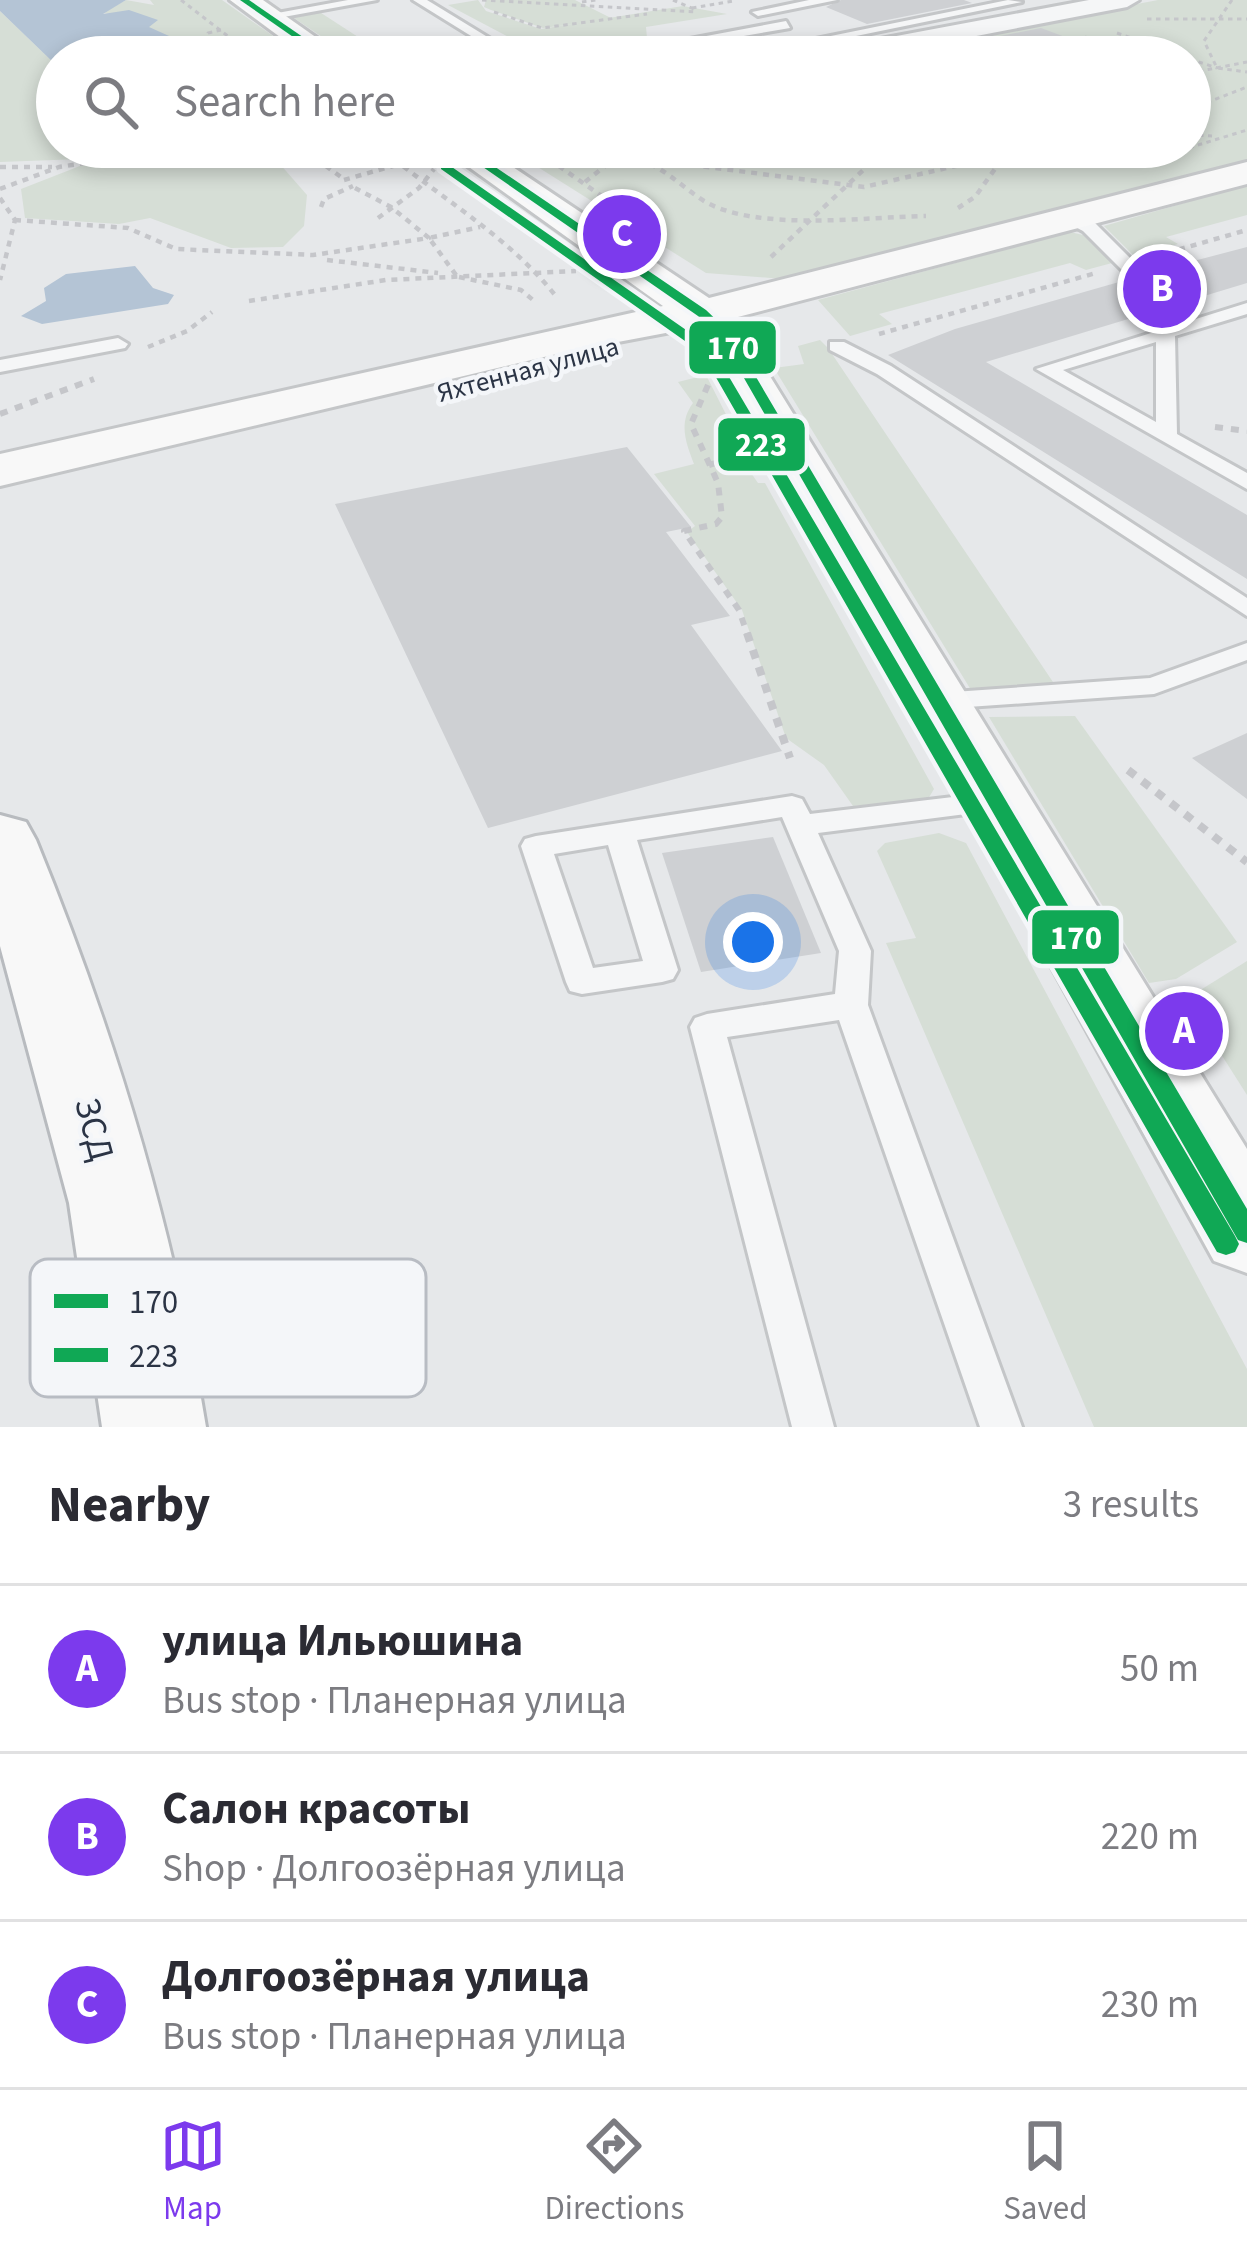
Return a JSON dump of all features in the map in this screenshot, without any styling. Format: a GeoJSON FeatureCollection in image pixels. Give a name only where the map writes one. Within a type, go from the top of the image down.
{"type":"FeatureCollection","features":[{"type":"Feature","properties":{"kind":"main road"},"geometry":{"type":"LineString","coordinates":[[256,8],[297,36]]}},
{"type":"Feature","properties":{"kind":"main road"},"geometry":{"type":"LineString","coordinates":[[463,168],[719,352],[939,701],[1247,1232]]}},
{"type":"Feature","properties":{"kind":"main road"},"geometry":{"type":"LineString","coordinates":[[591,359],[719,352],[1070,218],[1247,173]]}},
{"type":"Feature","properties":{"kind":"main road","name":"Яхтенная улица"},"geometry":{"type":"LineString","coordinates":[[0,470],[543,343],[719,352]]}},
{"type":"Feature","properties":{"kind":"main road","name":"Яхтенная улица"},"geometry":{"type":"LineString","coordinates":[[0,502],[591,359],[719,352]]}},
{"type":"Feature","properties":{"kind":"main road","name":"ЗСД"},"geometry":{"type":"LineString","coordinates":[[0,840],[53,975],[128,1259]]}},
{"type":"Feature","properties":{"kind":"main road","name":"ЗСД"},"geometry":{"type":"LineString","coordinates":[[151,1397],[154,1427]]}},
{"type":"Feature","properties":{"kind":"street"},"geometry":{"type":"LineString","coordinates":[[915,36],[1052,14],[1137,9]]}},
{"type":"Feature","properties":{"kind":"lane"},"geometry":{"type":"LineString","coordinates":[[256,8],[371,0]]}},
{"type":"Feature","properties":{"kind":"lane"},"geometry":{"type":"LineString","coordinates":[[418,0],[479,36]]}},
{"type":"Feature","properties":{"kind":"lane"},"geometry":{"type":"LineString","coordinates":[[748,8],[831,0]]}},
{"type":"Feature","properties":{"kind":"lane"},"geometry":{"type":"LineString","coordinates":[[882,36],[1013,1],[1052,14]]}},
{"type":"Feature","properties":{"kind":"lane"},"geometry":{"type":"LineString","coordinates":[[748,8],[808,36]]}},
{"type":"Feature","properties":{"kind":"lane"},"geometry":{"type":"LineString","coordinates":[[722,17],[752,31]]}},
{"type":"Feature","properties":{"kind":"lane"},"geometry":{"type":"LineString","coordinates":[[721,36],[786,25]]}},
{"type":"Feature","properties":{"kind":"lane"},"geometry":{"type":"LineString","coordinates":[[676,26],[697,36]]}},
{"type":"Feature","properties":{"kind":"lane"},"geometry":{"type":"LineString","coordinates":[[656,36],[658,28]]}},
{"type":"Feature","properties":{"kind":"lane"},"geometry":{"type":"LineString","coordinates":[[1070,218],[1089,227],[1132,270]]}},
{"type":"Feature","properties":{"kind":"lane"},"geometry":{"type":"LineString","coordinates":[[1189,301],[1220,316]]}},
{"type":"Feature","properties":{"kind":"lane"},"geometry":{"type":"LineString","coordinates":[[1247,308],[1046,369],[1247,482]]}},
{"type":"Feature","properties":{"kind":"lane"},"geometry":{"type":"LineString","coordinates":[[1166,332],[1166,437]]}},
{"type":"Feature","properties":{"kind":"lane"},"geometry":{"type":"LineString","coordinates":[[0,366],[118,344]]}},
{"type":"Feature","properties":{"kind":"lane"},"geometry":{"type":"LineString","coordinates":[[837,346],[884,370],[1247,609]]}},
{"type":"Feature","properties":{"kind":"lane"},"geometry":{"type":"LineString","coordinates":[[939,701],[1154,686],[1247,651]]}},
{"type":"Feature","properties":{"kind":"lane"},"geometry":{"type":"LineString","coordinates":[[800,825],[995,802]]}},
{"type":"Feature","properties":{"kind":"lane"},"geometry":{"type":"LineString","coordinates":[[619,831],[662,970],[582,982],[536,846],[619,831],[792,806],[855,952],[851,1005],[1001,1427]]}},
{"type":"Feature","properties":{"kind":"lane"},"geometry":{"type":"LineString","coordinates":[[813,1427],[706,1027],[851,1005]]}},
{"type":"Feature","properties":{"kind":"path"},"geometry":{"type":"LineString","coordinates":[[181,0],[229,36]]}},
{"type":"Feature","properties":{"kind":"path"},"geometry":{"type":"LineString","coordinates":[[482,0],[665,11],[748,8]]}},
{"type":"Feature","properties":{"kind":"path"},"geometry":{"type":"LineString","coordinates":[[482,0],[488,10],[542,28],[665,11],[682,3]]}},
{"type":"Feature","properties":{"kind":"path"},"geometry":{"type":"LineString","coordinates":[[580,1],[596,0]]}},
{"type":"Feature","properties":{"kind":"path"},"geometry":{"type":"LineString","coordinates":[[673,0],[702,12]]}},
{"type":"Feature","properties":{"kind":"path"},"geometry":{"type":"LineString","coordinates":[[1207,36],[1232,0]]}},
{"type":"Feature","properties":{"kind":"path"},"geometry":{"type":"LineString","coordinates":[[580,1],[617,19]]}},
{"type":"Feature","properties":{"kind":"path"},"geometry":{"type":"LineString","coordinates":[[692,8],[748,8]]}},
{"type":"Feature","properties":{"kind":"path"},"geometry":{"type":"LineString","coordinates":[[1137,9],[1247,19]]}},
{"type":"Feature","properties":{"kind":"path"},"geometry":{"type":"LineString","coordinates":[[208,36],[221,30]]}},
{"type":"Feature","properties":{"kind":"path"},"geometry":{"type":"LineString","coordinates":[[1211,56],[1217,68]]}},
{"type":"Feature","properties":{"kind":"path"},"geometry":{"type":"LineString","coordinates":[[1211,69],[1247,62]]}},
{"type":"Feature","properties":{"kind":"path"},"geometry":{"type":"LineString","coordinates":[[1211,66],[1247,75]]}},
{"type":"Feature","properties":{"kind":"path"},"geometry":{"type":"LineString","coordinates":[[1211,101],[1247,88]]}},
{"type":"Feature","properties":{"kind":"path"},"geometry":{"type":"LineString","coordinates":[[1211,136],[1247,134]]}},
{"type":"Feature","properties":{"kind":"path"},"geometry":{"type":"LineString","coordinates":[[0,167],[36,167]]}},
{"type":"Feature","properties":{"kind":"path"},"geometry":{"type":"LineString","coordinates":[[0,189],[56,168]]}},
{"type":"Feature","properties":{"kind":"path"},"geometry":{"type":"LineString","coordinates":[[328,168],[342,178],[383,168]]}},
{"type":"Feature","properties":{"kind":"path"},"geometry":{"type":"LineString","coordinates":[[405,168],[522,253],[555,295]]}},
{"type":"Feature","properties":{"kind":"path"},"geometry":{"type":"LineString","coordinates":[[378,218],[423,184],[434,168]]}},
{"type":"Feature","properties":{"kind":"path"},"geometry":{"type":"LineString","coordinates":[[585,182],[603,168]]}},
{"type":"Feature","properties":{"kind":"path"},"geometry":{"type":"LineString","coordinates":[[657,168],[712,204],[761,218],[926,216]]}},
{"type":"Feature","properties":{"kind":"path"},"geometry":{"type":"LineString","coordinates":[[698,168],[845,188],[939,168]]}},
{"type":"Feature","properties":{"kind":"path"},"geometry":{"type":"LineString","coordinates":[[763,265],[865,168]]}},
{"type":"Feature","properties":{"kind":"path"},"geometry":{"type":"LineString","coordinates":[[948,212],[975,197],[997,168]]}},
{"type":"Feature","properties":{"kind":"path"},"geometry":{"type":"LineString","coordinates":[[321,207],[324,200],[354,187],[391,207],[429,238],[457,276]]}},
{"type":"Feature","properties":{"kind":"path"},"geometry":{"type":"LineString","coordinates":[[0,198],[15,220],[0,280]]}},
{"type":"Feature","properties":{"kind":"path"},"geometry":{"type":"LineString","coordinates":[[15,220],[128,227],[150,242],[176,250],[266,249],[314,255],[482,226]]}},
{"type":"Feature","properties":{"kind":"path"},"geometry":{"type":"LineString","coordinates":[[837,346],[1132,270],[1247,230]]}},
{"type":"Feature","properties":{"kind":"path"},"geometry":{"type":"LineString","coordinates":[[0,246],[9,243]]}},
{"type":"Feature","properties":{"kind":"path"},"geometry":{"type":"LineString","coordinates":[[326,260],[457,276],[521,290],[532,300]]}},
{"type":"Feature","properties":{"kind":"path"},"geometry":{"type":"LineString","coordinates":[[249,301],[386,280],[592,272]]}},
{"type":"Feature","properties":{"kind":"path"},"geometry":{"type":"LineString","coordinates":[[719,352],[691,424],[710,466],[722,517],[716,524],[684,532],[739,610],[790,758]]}},
{"type":"Feature","properties":{"kind":"path"},"geometry":{"type":"LineString","coordinates":[[710,466],[750,453]]}},
{"type":"Feature","properties":{"kind":"path"},"geometry":{"type":"LineString","coordinates":[[1127,770],[1247,862]]}},
{"type":"Feature","properties":{"kind":"shaded area"},"geometry":{"type":"Polygon","coordinates":[[[126,0],[154,5],[150,0],[222,0],[273,36],[157,36],[148,27],[156,20],[102,13],[126,0]]]}},
{"type":"Feature","properties":{"kind":"shaded area"},"geometry":{"type":"Polygon","coordinates":[[[478,0],[486,11],[541,29],[683,6],[727,14],[646,27],[647,36],[507,36],[448,5],[478,0]]]}},
{"type":"Feature","properties":{"kind":"shaded area"},"geometry":{"type":"Polygon","coordinates":[[[486,0],[575,0],[613,19],[543,28],[484,7],[486,0]]]}},
{"type":"Feature","properties":{"kind":"shaded area"},"geometry":{"type":"Polygon","coordinates":[[[1158,0],[1247,0],[1247,161],[783,279],[706,273],[539,168],[1211,168],[1211,36],[970,36],[1158,0]]]}},
{"type":"Feature","properties":{"kind":"shaded area"},"geometry":{"type":"Polygon","coordinates":[[[0,11],[36,46],[36,161],[0,162],[0,11]]]}},
{"type":"Feature","properties":{"kind":"shaded area"},"geometry":{"type":"Polygon","coordinates":[[[318,11],[357,36],[321,36],[291,16],[318,11]]]}},
{"type":"Feature","properties":{"kind":"shaded area"},"geometry":{"type":"Polygon","coordinates":[[[75,168],[283,168],[307,195],[304,226],[283,247],[231,248],[150,218],[119,224],[25,218],[21,189],[75,168]]]}},
{"type":"Feature","properties":{"kind":"shaded area"},"geometry":{"type":"Polygon","coordinates":[[[1247,185],[1247,215],[1166,237],[1178,244],[1134,256],[1104,226],[1247,185]]]}},
{"type":"Feature","properties":{"kind":"shaded area"},"geometry":{"type":"Polygon","coordinates":[[[1070,232],[1083,235],[1112,263],[1086,270],[1070,263],[879,314],[892,324],[850,336],[818,300],[1070,232]]]}},
{"type":"Feature","properties":{"kind":"shaded area"},"geometry":{"type":"Polygon","coordinates":[[[820,340],[1055,685],[971,690],[774,368],[804,364],[798,346],[820,340]]]}},
{"type":"Feature","properties":{"kind":"shaded area"},"geometry":{"type":"Polygon","coordinates":[[[706,375],[738,438],[730,443],[758,483],[765,483],[934,789],[928,799],[853,806],[824,765],[786,738],[742,610],[687,532],[695,526],[654,474],[694,464],[685,426],[693,403],[678,382],[706,375]]]}},
{"type":"Feature","properties":{"kind":"shaded area"},"geometry":{"type":"Polygon","coordinates":[[[1075,716],[1237,942],[1176,979],[1149,983],[989,717],[1075,716]]]}},
{"type":"Feature","properties":{"kind":"shaded area"},"geometry":{"type":"Polygon","coordinates":[[[939,833],[966,843],[1247,1369],[1247,1427],[1094,1427],[886,943],[916,938],[877,851],[885,843],[939,833]]]}},
{"type":"Feature","properties":{"kind":"shaded area"},"geometry":{"type":"Polygon","coordinates":[[[1247,961],[1247,1095],[1186,999],[1247,961]]]}},
{"type":"Feature","properties":{"kind":"water"},"geometry":{"type":"Polygon","coordinates":[[[0,0],[126,0],[103,14],[129,10],[158,20],[149,27],[169,36],[36,36],[36,46],[0,11],[0,0]]]}},
{"type":"Feature","properties":{"kind":"water"},"geometry":{"type":"Polygon","coordinates":[[[135,266],[153,288],[174,295],[168,304],[42,324],[21,316],[46,301],[44,288],[66,274],[135,266]]]}},
{"type":"Feature","properties":{"kind":"building"},"geometry":{"type":"Polygon","coordinates":[[[841,0],[972,3],[867,24],[826,7],[841,0]]]}},
{"type":"Feature","properties":{"kind":"building"},"geometry":{"type":"Polygon","coordinates":[[[1041,28],[1062,36],[1000,36],[1041,28]]]}},
{"type":"Feature","properties":{"kind":"building"},"geometry":{"type":"Polygon","coordinates":[[[1247,247],[1247,283],[986,362],[1247,515],[1247,579],[888,355],[955,329],[1126,280],[1144,284],[1148,273],[1247,247]]]}},
{"type":"Feature","properties":{"kind":"building"},"geometry":{"type":"Polygon","coordinates":[[[627,447],[691,527],[666,532],[730,616],[691,625],[782,751],[488,828],[335,504],[627,447]]]}},
{"type":"Feature","properties":{"kind":"building"},"geometry":{"type":"Polygon","coordinates":[[[1247,733],[1247,799],[1192,758],[1247,733]]]}},
{"type":"Feature","properties":{"kind":"building"},"geometry":{"type":"Polygon","coordinates":[[[773,837],[821,953],[701,972],[662,853],[773,837]]]}},
{"type":"Feature","properties":{"kind":"transit line","name":"170"},"geometry":{"type":"LineString","coordinates":[[244,0],[297,36]]}},
{"type":"Feature","properties":{"kind":"transit line","name":"223"},"geometry":{"type":"LineString","coordinates":[[446,168],[707,351],[1226,1244]]}},
{"type":"Feature","properties":{"kind":"transit line","name":"170"},"geometry":{"type":"LineString","coordinates":[[490,168],[702,313],[726,336],[1247,1232]]}},
{"type":"Feature","properties":{"kind":"place","name":"Долгоозёрная улица"},"geometry":{"type":"Point","coordinates":[622,234]}},
{"type":"Feature","properties":{"kind":"place","name":"Салон красоты"},"geometry":{"type":"Point","coordinates":[1162,289]}},
{"type":"Feature","properties":{"kind":"place","name":"улица Ильюшина"},"geometry":{"type":"Point","coordinates":[1184,1031]}}]}
